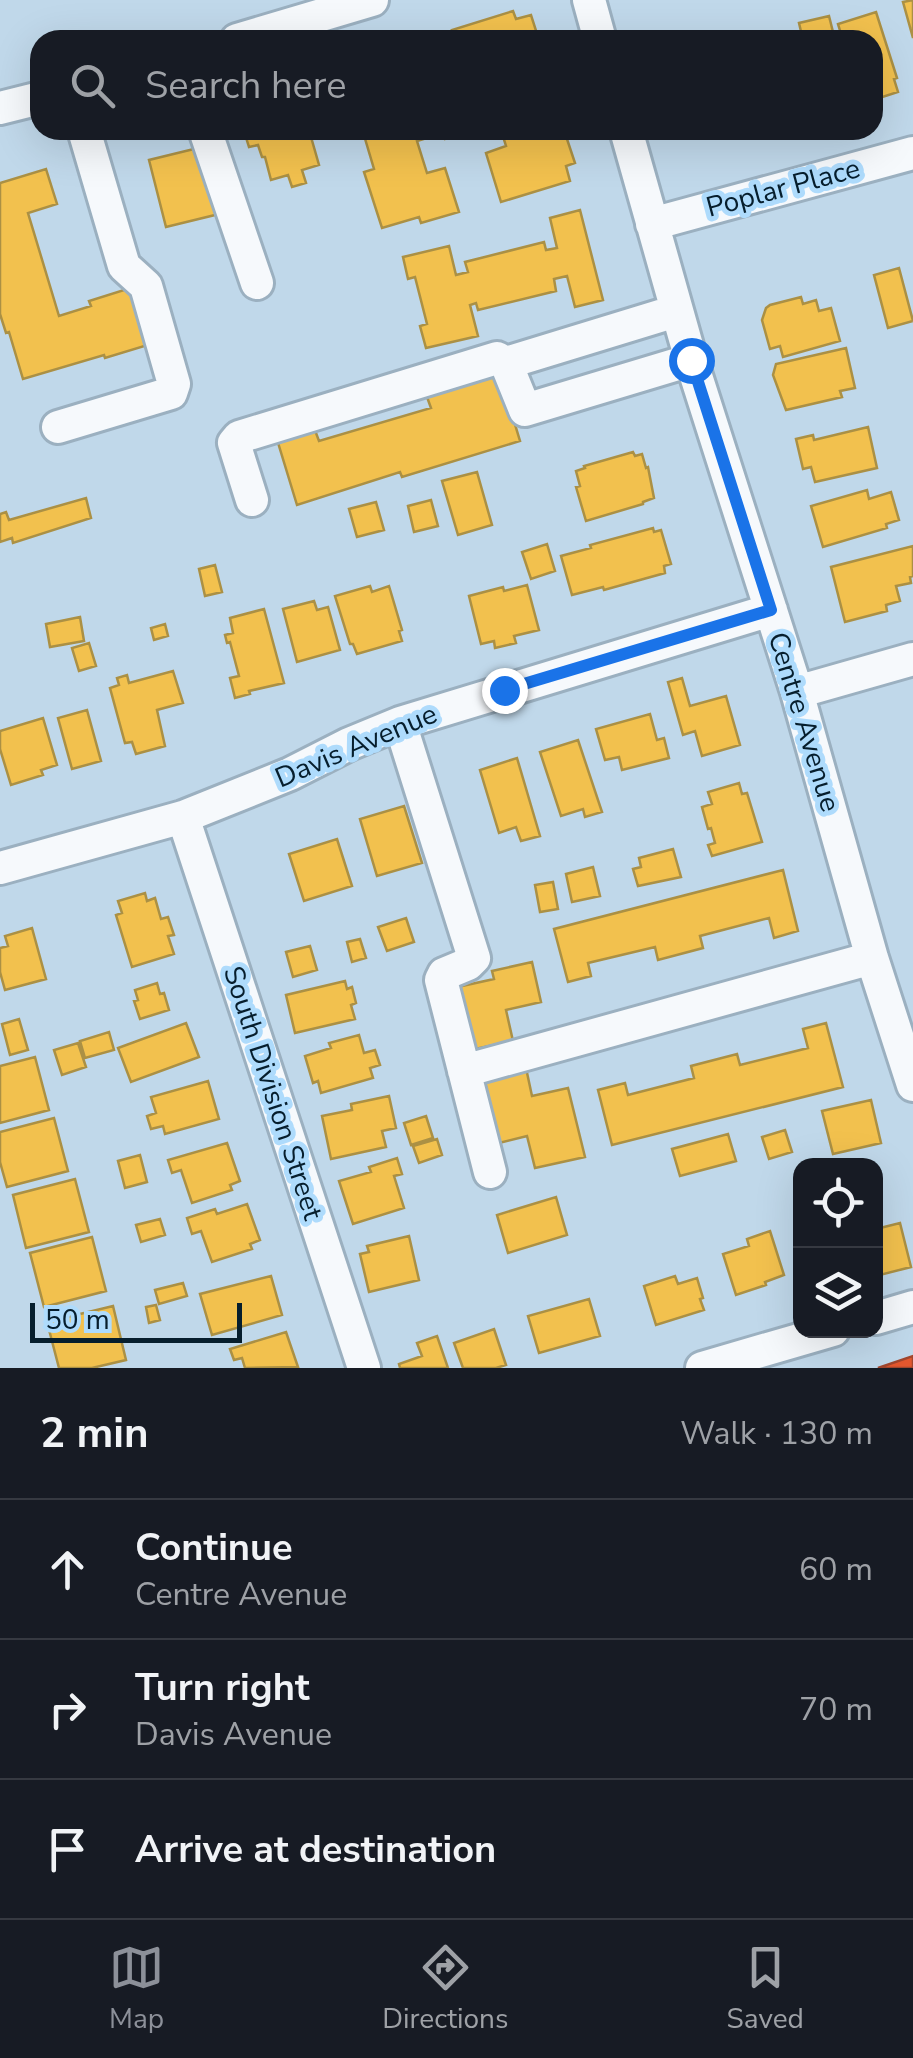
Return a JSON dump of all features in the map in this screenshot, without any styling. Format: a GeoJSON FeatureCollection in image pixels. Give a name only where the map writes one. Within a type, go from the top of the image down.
{"type":"FeatureCollection","features":[{"type":"Feature","properties":{"kind":"street"},"geometry":{"type":"LineString","coordinates":[[272,30],[372,0]]}},
{"type":"Feature","properties":{"kind":"street"},"geometry":{"type":"LineString","coordinates":[[589,0],[597,30]]}},
{"type":"Feature","properties":{"kind":"street"},"geometry":{"type":"LineString","coordinates":[[0,108],[30,100]]}},
{"type":"Feature","properties":{"kind":"street"},"geometry":{"type":"LineString","coordinates":[[58,426],[171,393],[174,384],[146,286],[124,266],[87,140]]}},
{"type":"Feature","properties":{"kind":"street"},"geometry":{"type":"LineString","coordinates":[[208,140],[257,284]]}},
{"type":"Feature","properties":{"kind":"street","name":"Centre Avenue"},"geometry":{"type":"LineString","coordinates":[[629,140],[691,360],[798,692],[872,958],[902,1015],[913,1085]]}},
{"type":"Feature","properties":{"kind":"street","name":"Poplar Place"},"geometry":{"type":"LineString","coordinates":[[652,224],[913,153]]}},
{"type":"Feature","properties":{"kind":"street"},"geometry":{"type":"LineString","coordinates":[[252,500],[234,443],[240,437],[497,358],[506,362],[676,311]]}},
{"type":"Feature","properties":{"kind":"street"},"geometry":{"type":"LineString","coordinates":[[506,362],[525,410],[691,360]]}},
{"type":"Feature","properties":{"kind":"street","name":"Davis Avenue"},"geometry":{"type":"LineString","coordinates":[[0,868],[183,818],[400,723],[771,610]]}},
{"type":"Feature","properties":{"kind":"street"},"geometry":{"type":"LineString","coordinates":[[798,692],[913,659]]}},
{"type":"Feature","properties":{"kind":"street"},"geometry":{"type":"LineString","coordinates":[[400,723],[474,958],[444,974],[441,980],[490,1172]]}},
{"type":"Feature","properties":{"kind":"street","name":"South Division Street"},"geometry":{"type":"LineString","coordinates":[[183,818],[364,1368]]}},
{"type":"Feature","properties":{"kind":"street"},"geometry":{"type":"LineString","coordinates":[[464,1071],[872,958]]}},
{"type":"Feature","properties":{"kind":"street"},"geometry":{"type":"LineString","coordinates":[[883,1316],[913,1308]]}},
{"type":"Feature","properties":{"kind":"street"},"geometry":{"type":"LineString","coordinates":[[702,1368],[805,1338]]}},
{"type":"Feature","properties":{"kind":"building: Homes"},"geometry":{"type":"Polygon","coordinates":[[[913,0],[913,38],[903,2],[913,0]]]}},
{"type":"Feature","properties":{"kind":"building: Homes"},"geometry":{"type":"Polygon","coordinates":[[[513,11],[516,19],[531,15],[536,30],[452,30],[513,11]]]}},
{"type":"Feature","properties":{"kind":"building: Homes"},"geometry":{"type":"Polygon","coordinates":[[[876,12],[882,30],[840,30],[838,24],[876,12]]]}},
{"type":"Feature","properties":{"kind":"building: Homes"},"geometry":{"type":"Polygon","coordinates":[[[829,16],[832,30],[801,30],[799,23],[829,16]]]}},
{"type":"Feature","properties":{"kind":"building: Homes"},"geometry":{"type":"Polygon","coordinates":[[[883,34],[897,78],[894,79],[898,92],[883,97],[883,34]]]}},
{"type":"Feature","properties":{"kind":"building: Homes"},"geometry":{"type":"Polygon","coordinates":[[[247,140],[312,140],[319,165],[302,170],[306,183],[292,187],[288,175],[271,180],[258,145],[249,147],[247,140]]]}},
{"type":"Feature","properties":{"kind":"building: Homes"},"geometry":{"type":"Polygon","coordinates":[[[365,140],[420,140],[417,141],[427,173],[445,168],[459,212],[421,223],[419,217],[382,228],[364,172],[374,169],[365,140]]]}},
{"type":"Feature","properties":{"kind":"building: Homes"},"geometry":{"type":"Polygon","coordinates":[[[504,140],[567,140],[575,163],[566,166],[570,181],[501,202],[486,153],[506,146],[504,140]]]}},
{"type":"Feature","properties":{"kind":"building: Homes"},"geometry":{"type":"Polygon","coordinates":[[[202,147],[219,214],[166,227],[149,160],[202,147]]]}},
{"type":"Feature","properties":{"kind":"building: Homes"},"geometry":{"type":"Polygon","coordinates":[[[46,169],[57,204],[28,213],[59,316],[91,306],[89,301],[143,284],[161,341],[23,379],[0,314],[0,183],[46,169]]]}},
{"type":"Feature","properties":{"kind":"building: Homes"},"geometry":{"type":"Polygon","coordinates":[[[580,210],[603,300],[575,307],[567,276],[554,279],[556,291],[478,310],[476,303],[470,305],[478,336],[426,348],[420,326],[427,324],[415,277],[408,279],[403,257],[449,246],[456,275],[468,272],[465,262],[544,242],[546,250],[557,248],[550,218],[580,210]]]}},
{"type":"Feature","properties":{"kind":"building: Homes"},"geometry":{"type":"Polygon","coordinates":[[[899,268],[913,321],[888,328],[874,275],[899,268]]]}},
{"type":"Feature","properties":{"kind":"building: Homes"},"geometry":{"type":"Polygon","coordinates":[[[801,297],[803,304],[816,300],[819,311],[831,308],[840,341],[783,357],[780,346],[770,349],[762,320],[770,305],[801,297]]]}},
{"type":"Feature","properties":{"kind":"building: Homes"},"geometry":{"type":"Polygon","coordinates":[[[846,348],[855,388],[840,391],[842,397],[786,410],[773,375],[776,364],[846,348]]]}},
{"type":"Feature","properties":{"kind":"building: Homes"},"geometry":{"type":"Polygon","coordinates":[[[500,375],[520,441],[402,477],[400,472],[297,505],[276,436],[313,425],[319,441],[431,408],[427,397],[500,375]]]}},
{"type":"Feature","properties":{"kind":"building: Homes"},"geometry":{"type":"Polygon","coordinates":[[[868,427],[877,468],[815,482],[811,467],[803,469],[796,439],[813,435],[814,440],[868,427]]]}},
{"type":"Feature","properties":{"kind":"building: Homes"},"geometry":{"type":"Polygon","coordinates":[[[633,452],[635,456],[642,454],[648,467],[654,498],[586,521],[576,487],[580,486],[576,471],[633,452]]]}},
{"type":"Feature","properties":{"kind":"building: Homes"},"geometry":{"type":"Polygon","coordinates":[[[477,472],[492,525],[458,535],[442,481],[477,472]]]}},
{"type":"Feature","properties":{"kind":"building: Homes"},"geometry":{"type":"Polygon","coordinates":[[[867,490],[869,499],[891,492],[899,520],[886,524],[887,528],[823,547],[811,506],[867,490]]]}},
{"type":"Feature","properties":{"kind":"building: Homes"},"geometry":{"type":"Polygon","coordinates":[[[86,498],[91,518],[13,543],[12,538],[0,542],[0,514],[6,512],[9,520],[86,498]]]}},
{"type":"Feature","properties":{"kind":"building: Homes"},"geometry":{"type":"Polygon","coordinates":[[[431,500],[438,526],[414,532],[408,506],[431,500]]]}},
{"type":"Feature","properties":{"kind":"building: Homes"},"geometry":{"type":"Polygon","coordinates":[[[376,502],[384,530],[357,537],[349,509],[376,502]]]}},
{"type":"Feature","properties":{"kind":"building: Homes"},"geometry":{"type":"Polygon","coordinates":[[[653,528],[654,532],[661,530],[671,564],[664,566],[665,573],[572,595],[561,556],[653,528]]]}},
{"type":"Feature","properties":{"kind":"building: Homes"},"geometry":{"type":"Polygon","coordinates":[[[547,544],[555,571],[531,579],[522,552],[547,544]]]}},
{"type":"Feature","properties":{"kind":"building: Homes"},"geometry":{"type":"Polygon","coordinates":[[[913,546],[911,583],[896,586],[900,601],[886,605],[887,611],[845,622],[831,567],[913,546]]]}},
{"type":"Feature","properties":{"kind":"building: Homes"},"geometry":{"type":"Polygon","coordinates":[[[215,565],[222,592],[205,596],[199,569],[215,565]]]}},
{"type":"Feature","properties":{"kind":"building: Homes"},"geometry":{"type":"Polygon","coordinates":[[[527,585],[539,630],[514,636],[516,643],[495,648],[494,641],[481,644],[469,596],[527,585]]]}},
{"type":"Feature","properties":{"kind":"building: Homes"},"geometry":{"type":"Polygon","coordinates":[[[370,586],[372,592],[389,586],[402,641],[357,654],[335,596],[370,586]]]}},
{"type":"Feature","properties":{"kind":"building: Homes"},"geometry":{"type":"Polygon","coordinates":[[[314,601],[317,610],[328,607],[340,650],[297,662],[283,609],[314,601]]]}},
{"type":"Feature","properties":{"kind":"building: Homes"},"geometry":{"type":"Polygon","coordinates":[[[264,609],[284,683],[235,698],[230,678],[239,676],[225,635],[233,633],[230,618],[264,609]]]}},
{"type":"Feature","properties":{"kind":"building: Homes"},"geometry":{"type":"Polygon","coordinates":[[[80,617],[84,641],[50,647],[46,624],[80,617]]]}},
{"type":"Feature","properties":{"kind":"building: Homes"},"geometry":{"type":"Polygon","coordinates":[[[165,624],[168,636],[154,640],[151,628],[165,624]]]}},
{"type":"Feature","properties":{"kind":"building: Homes"},"geometry":{"type":"Polygon","coordinates":[[[89,643],[96,666],[79,671],[72,648],[89,643]]]}},
{"type":"Feature","properties":{"kind":"building: Homes"},"geometry":{"type":"Polygon","coordinates":[[[173,671],[183,703],[157,710],[165,746],[136,754],[132,742],[125,743],[110,688],[119,685],[117,678],[127,675],[129,683],[173,671]]]}},
{"type":"Feature","properties":{"kind":"building: Homes"},"geometry":{"type":"Polygon","coordinates":[[[682,678],[690,706],[726,696],[740,745],[702,756],[695,731],[683,735],[668,682],[682,678]]]}},
{"type":"Feature","properties":{"kind":"building: Homes"},"geometry":{"type":"Polygon","coordinates":[[[87,710],[101,761],[72,769],[58,718],[87,710]]]}},
{"type":"Feature","properties":{"kind":"building: Homes"},"geometry":{"type":"Polygon","coordinates":[[[650,714],[657,740],[664,738],[669,758],[622,770],[619,757],[605,760],[596,729],[650,714]]]}},
{"type":"Feature","properties":{"kind":"building: Homes"},"geometry":{"type":"Polygon","coordinates":[[[43,718],[57,765],[41,770],[43,775],[11,785],[0,749],[0,731],[43,718]]]}},
{"type":"Feature","properties":{"kind":"building: Homes"},"geometry":{"type":"Polygon","coordinates":[[[578,740],[602,812],[585,817],[583,809],[561,816],[540,752],[578,740]]]}},
{"type":"Feature","properties":{"kind":"building: Homes"},"geometry":{"type":"Polygon","coordinates":[[[517,758],[540,836],[521,841],[516,827],[499,833],[480,770],[517,758]]]}},
{"type":"Feature","properties":{"kind":"building: Homes"},"geometry":{"type":"Polygon","coordinates":[[[739,783],[742,794],[747,793],[762,842],[712,856],[708,845],[715,843],[702,807],[712,804],[708,792],[739,783]]]}},
{"type":"Feature","properties":{"kind":"building: Homes"},"geometry":{"type":"Polygon","coordinates":[[[404,806],[422,863],[377,876],[360,819],[404,806]]]}},
{"type":"Feature","properties":{"kind":"building: Homes"},"geometry":{"type":"Polygon","coordinates":[[[337,839],[352,886],[304,901],[289,854],[337,839]]]}},
{"type":"Feature","properties":{"kind":"building: Homes"},"geometry":{"type":"Polygon","coordinates":[[[673,849],[681,877],[638,886],[633,869],[641,867],[639,858],[673,849]]]}},
{"type":"Feature","properties":{"kind":"building: Homes"},"geometry":{"type":"Polygon","coordinates":[[[593,867],[600,896],[572,902],[566,874],[593,867]]]}},
{"type":"Feature","properties":{"kind":"building: Homes"},"geometry":{"type":"Polygon","coordinates":[[[783,870],[798,931],[774,938],[769,918],[700,936],[703,948],[658,960],[655,947],[588,963],[591,976],[568,982],[554,929],[783,870]]]}},
{"type":"Feature","properties":{"kind":"building: Homes"},"geometry":{"type":"Polygon","coordinates":[[[553,882],[558,909],[540,912],[535,885],[553,882]]]}},
{"type":"Feature","properties":{"kind":"building: Homes"},"geometry":{"type":"Polygon","coordinates":[[[145,893],[147,901],[155,898],[161,919],[168,917],[174,935],[168,936],[174,954],[132,967],[116,915],[122,913],[118,901],[145,893]]]}},
{"type":"Feature","properties":{"kind":"building: Homes"},"geometry":{"type":"Polygon","coordinates":[[[406,918],[414,942],[387,951],[378,927],[406,918]]]}},
{"type":"Feature","properties":{"kind":"building: Homes"},"geometry":{"type":"Polygon","coordinates":[[[32,928],[46,979],[5,990],[0,948],[8,946],[5,936],[32,928]]]}},
{"type":"Feature","properties":{"kind":"building: Homes"},"geometry":{"type":"Polygon","coordinates":[[[360,939],[366,958],[352,962],[347,942],[360,939]]]}},
{"type":"Feature","properties":{"kind":"building: Homes"},"geometry":{"type":"Polygon","coordinates":[[[310,946],[317,970],[293,977],[286,952],[310,946]]]}},
{"type":"Feature","properties":{"kind":"building: Homes"},"geometry":{"type":"Polygon","coordinates":[[[532,962],[541,1002],[506,1010],[513,1041],[466,1051],[453,988],[494,979],[492,971],[532,962]]]}},
{"type":"Feature","properties":{"kind":"building: Homes"},"geometry":{"type":"Polygon","coordinates":[[[345,981],[347,989],[352,987],[355,1019],[295,1033],[286,995],[345,981]]]}},
{"type":"Feature","properties":{"kind":"building: Homes"},"geometry":{"type":"Polygon","coordinates":[[[157,983],[169,1010],[140,1019],[135,990],[157,983]]]}},
{"type":"Feature","properties":{"kind":"building: Homes"},"geometry":{"type":"Polygon","coordinates":[[[19,1019],[28,1050],[10,1055],[2,1024],[19,1019]]]}},
{"type":"Feature","properties":{"kind":"building: Homes"},"geometry":{"type":"Polygon","coordinates":[[[186,1023],[199,1057],[131,1082],[118,1048],[186,1023]]]}},
{"type":"Feature","properties":{"kind":"building: Homes"},"geometry":{"type":"Polygon","coordinates":[[[826,1023],[843,1087],[612,1145],[598,1090],[625,1083],[628,1095],[694,1078],[691,1066],[737,1054],[740,1065],[808,1048],[803,1029],[826,1023]]]}},
{"type":"Feature","properties":{"kind":"building: Homes"},"geometry":{"type":"Polygon","coordinates":[[[109,1032],[114,1050],[85,1058],[80,1041],[109,1032]]]}},
{"type":"Feature","properties":{"kind":"building: Homes"},"geometry":{"type":"Polygon","coordinates":[[[359,1035],[364,1053],[375,1050],[380,1065],[370,1068],[373,1078],[321,1093],[318,1081],[313,1083],[305,1056],[331,1048],[329,1043],[359,1035]]]}},
{"type":"Feature","properties":{"kind":"building: Homes"},"geometry":{"type":"Polygon","coordinates":[[[78,1043],[86,1067],[62,1075],[54,1050],[78,1043]]]}},
{"type":"Feature","properties":{"kind":"building: Homes"},"geometry":{"type":"Polygon","coordinates":[[[35,1057],[49,1110],[0,1123],[0,1066],[35,1057]]]}},
{"type":"Feature","properties":{"kind":"building: Homes"},"geometry":{"type":"Polygon","coordinates":[[[526,1068],[532,1096],[568,1088],[585,1157],[535,1168],[527,1136],[499,1143],[484,1078],[526,1068]]]}},
{"type":"Feature","properties":{"kind":"building: Homes"},"geometry":{"type":"Polygon","coordinates":[[[208,1081],[219,1119],[165,1134],[163,1126],[151,1129],[147,1116],[156,1113],[151,1097],[208,1081]]]}},
{"type":"Feature","properties":{"kind":"building: Homes"},"geometry":{"type":"Polygon","coordinates":[[[389,1096],[396,1128],[382,1131],[386,1147],[331,1159],[322,1116],[352,1110],[351,1104],[389,1096]]]}},
{"type":"Feature","properties":{"kind":"building: Homes"},"geometry":{"type":"Polygon","coordinates":[[[871,1100],[881,1143],[833,1154],[822,1111],[871,1100]]]}},
{"type":"Feature","properties":{"kind":"building: Homes"},"geometry":{"type":"Polygon","coordinates":[[[426,1116],[433,1138],[411,1145],[404,1123],[426,1116]]]}},
{"type":"Feature","properties":{"kind":"building: Homes"},"geometry":{"type":"Polygon","coordinates":[[[54,1118],[68,1171],[7,1187],[0,1162],[0,1132],[54,1118]]]}},
{"type":"Feature","properties":{"kind":"building: Homes"},"geometry":{"type":"Polygon","coordinates":[[[785,1130],[792,1152],[769,1159],[762,1137],[785,1130]]]}},
{"type":"Feature","properties":{"kind":"building: Homes"},"geometry":{"type":"Polygon","coordinates":[[[728,1134],[736,1161],[680,1176],[672,1149],[728,1134]]]}},
{"type":"Feature","properties":{"kind":"building: Homes"},"geometry":{"type":"Polygon","coordinates":[[[437,1139],[442,1155],[419,1163],[413,1146],[437,1139]]]}},
{"type":"Feature","properties":{"kind":"building: Homes"},"geometry":{"type":"Polygon","coordinates":[[[227,1143],[240,1181],[230,1185],[232,1190],[192,1203],[181,1170],[172,1173],[168,1160],[227,1143]]]}},
{"type":"Feature","properties":{"kind":"building: Homes"},"geometry":{"type":"Polygon","coordinates":[[[140,1155],[147,1182],[125,1188],[118,1161],[140,1155]]]}},
{"type":"Feature","properties":{"kind":"building: Homes"},"geometry":{"type":"Polygon","coordinates":[[[397,1158],[402,1174],[394,1176],[404,1208],[353,1224],[339,1181],[371,1172],[369,1167],[397,1158]]]}},
{"type":"Feature","properties":{"kind":"building: Homes"},"geometry":{"type":"Polygon","coordinates":[[[75,1179],[89,1232],[26,1248],[13,1195],[75,1179]]]}},
{"type":"Feature","properties":{"kind":"building: Homes"},"geometry":{"type":"Polygon","coordinates":[[[556,1197],[567,1235],[508,1253],[497,1215],[556,1197]]]}},
{"type":"Feature","properties":{"kind":"building: Homes"},"geometry":{"type":"Polygon","coordinates":[[[247,1204],[260,1240],[250,1244],[252,1249],[212,1262],[201,1231],[192,1234],[187,1218],[247,1204]]]}},
{"type":"Feature","properties":{"kind":"building: Homes"},"geometry":{"type":"Polygon","coordinates":[[[160,1219],[165,1235],[141,1242],[136,1225],[160,1219]]]}},
{"type":"Feature","properties":{"kind":"building: Homes"},"geometry":{"type":"Polygon","coordinates":[[[900,1223],[911,1267],[883,1274],[883,1227],[900,1223]]]}},
{"type":"Feature","properties":{"kind":"building: Homes"},"geometry":{"type":"Polygon","coordinates":[[[770,1231],[784,1275],[736,1295],[723,1254],[749,1246],[747,1239],[770,1231]]]}},
{"type":"Feature","properties":{"kind":"building: Homes"},"geometry":{"type":"Polygon","coordinates":[[[409,1236],[419,1280],[369,1292],[360,1254],[369,1252],[367,1246],[409,1236]]]}},
{"type":"Feature","properties":{"kind":"building: Homes"},"geometry":{"type":"Polygon","coordinates":[[[92,1237],[106,1291],[44,1307],[30,1253],[92,1237]]]}},
{"type":"Feature","properties":{"kind":"building: Homes"},"geometry":{"type":"Polygon","coordinates":[[[271,1276],[282,1315],[212,1335],[200,1294],[271,1276]]]}},
{"type":"Feature","properties":{"kind":"building: Homes"},"geometry":{"type":"Polygon","coordinates":[[[675,1276],[678,1284],[697,1278],[704,1310],[656,1325],[644,1286],[675,1276]]]}},
{"type":"Feature","properties":{"kind":"building: Homes"},"geometry":{"type":"Polygon","coordinates":[[[183,1283],[187,1296],[159,1304],[155,1290],[183,1283]]]}},
{"type":"Feature","properties":{"kind":"building: Homes"},"geometry":{"type":"Polygon","coordinates":[[[589,1299],[600,1336],[539,1353],[528,1316],[589,1299]]]}},
{"type":"Feature","properties":{"kind":"building: Homes"},"geometry":{"type":"Polygon","coordinates":[[[156,1305],[160,1320],[149,1323],[146,1307],[156,1305]]]}},
{"type":"Feature","properties":{"kind":"building: Homes"},"geometry":{"type":"Polygon","coordinates":[[[113,1306],[126,1360],[92,1368],[59,1368],[47,1322],[113,1306]]]}},
{"type":"Feature","properties":{"kind":"building: Homes"},"geometry":{"type":"Polygon","coordinates":[[[494,1329],[506,1365],[463,1368],[454,1343],[494,1329]]]}},
{"type":"Feature","properties":{"kind":"building: Homes"},"geometry":{"type":"Polygon","coordinates":[[[286,1332],[298,1367],[245,1368],[242,1358],[234,1360],[230,1349],[286,1332]]]}},
{"type":"Feature","properties":{"kind":"building: Homes"},"geometry":{"type":"Polygon","coordinates":[[[437,1336],[448,1368],[400,1368],[399,1364],[422,1356],[417,1343],[437,1336]]]}},
{"type":"Feature","properties":{"kind":"building: Shops"},"geometry":{"type":"Polygon","coordinates":[[[913,1356],[913,1368],[878,1368],[913,1356]]]}},
{"type":"Feature","properties":{"kind":"route"},"geometry":{"type":"LineString","coordinates":[[504,690],[771,610],[691,360]]}}]}
